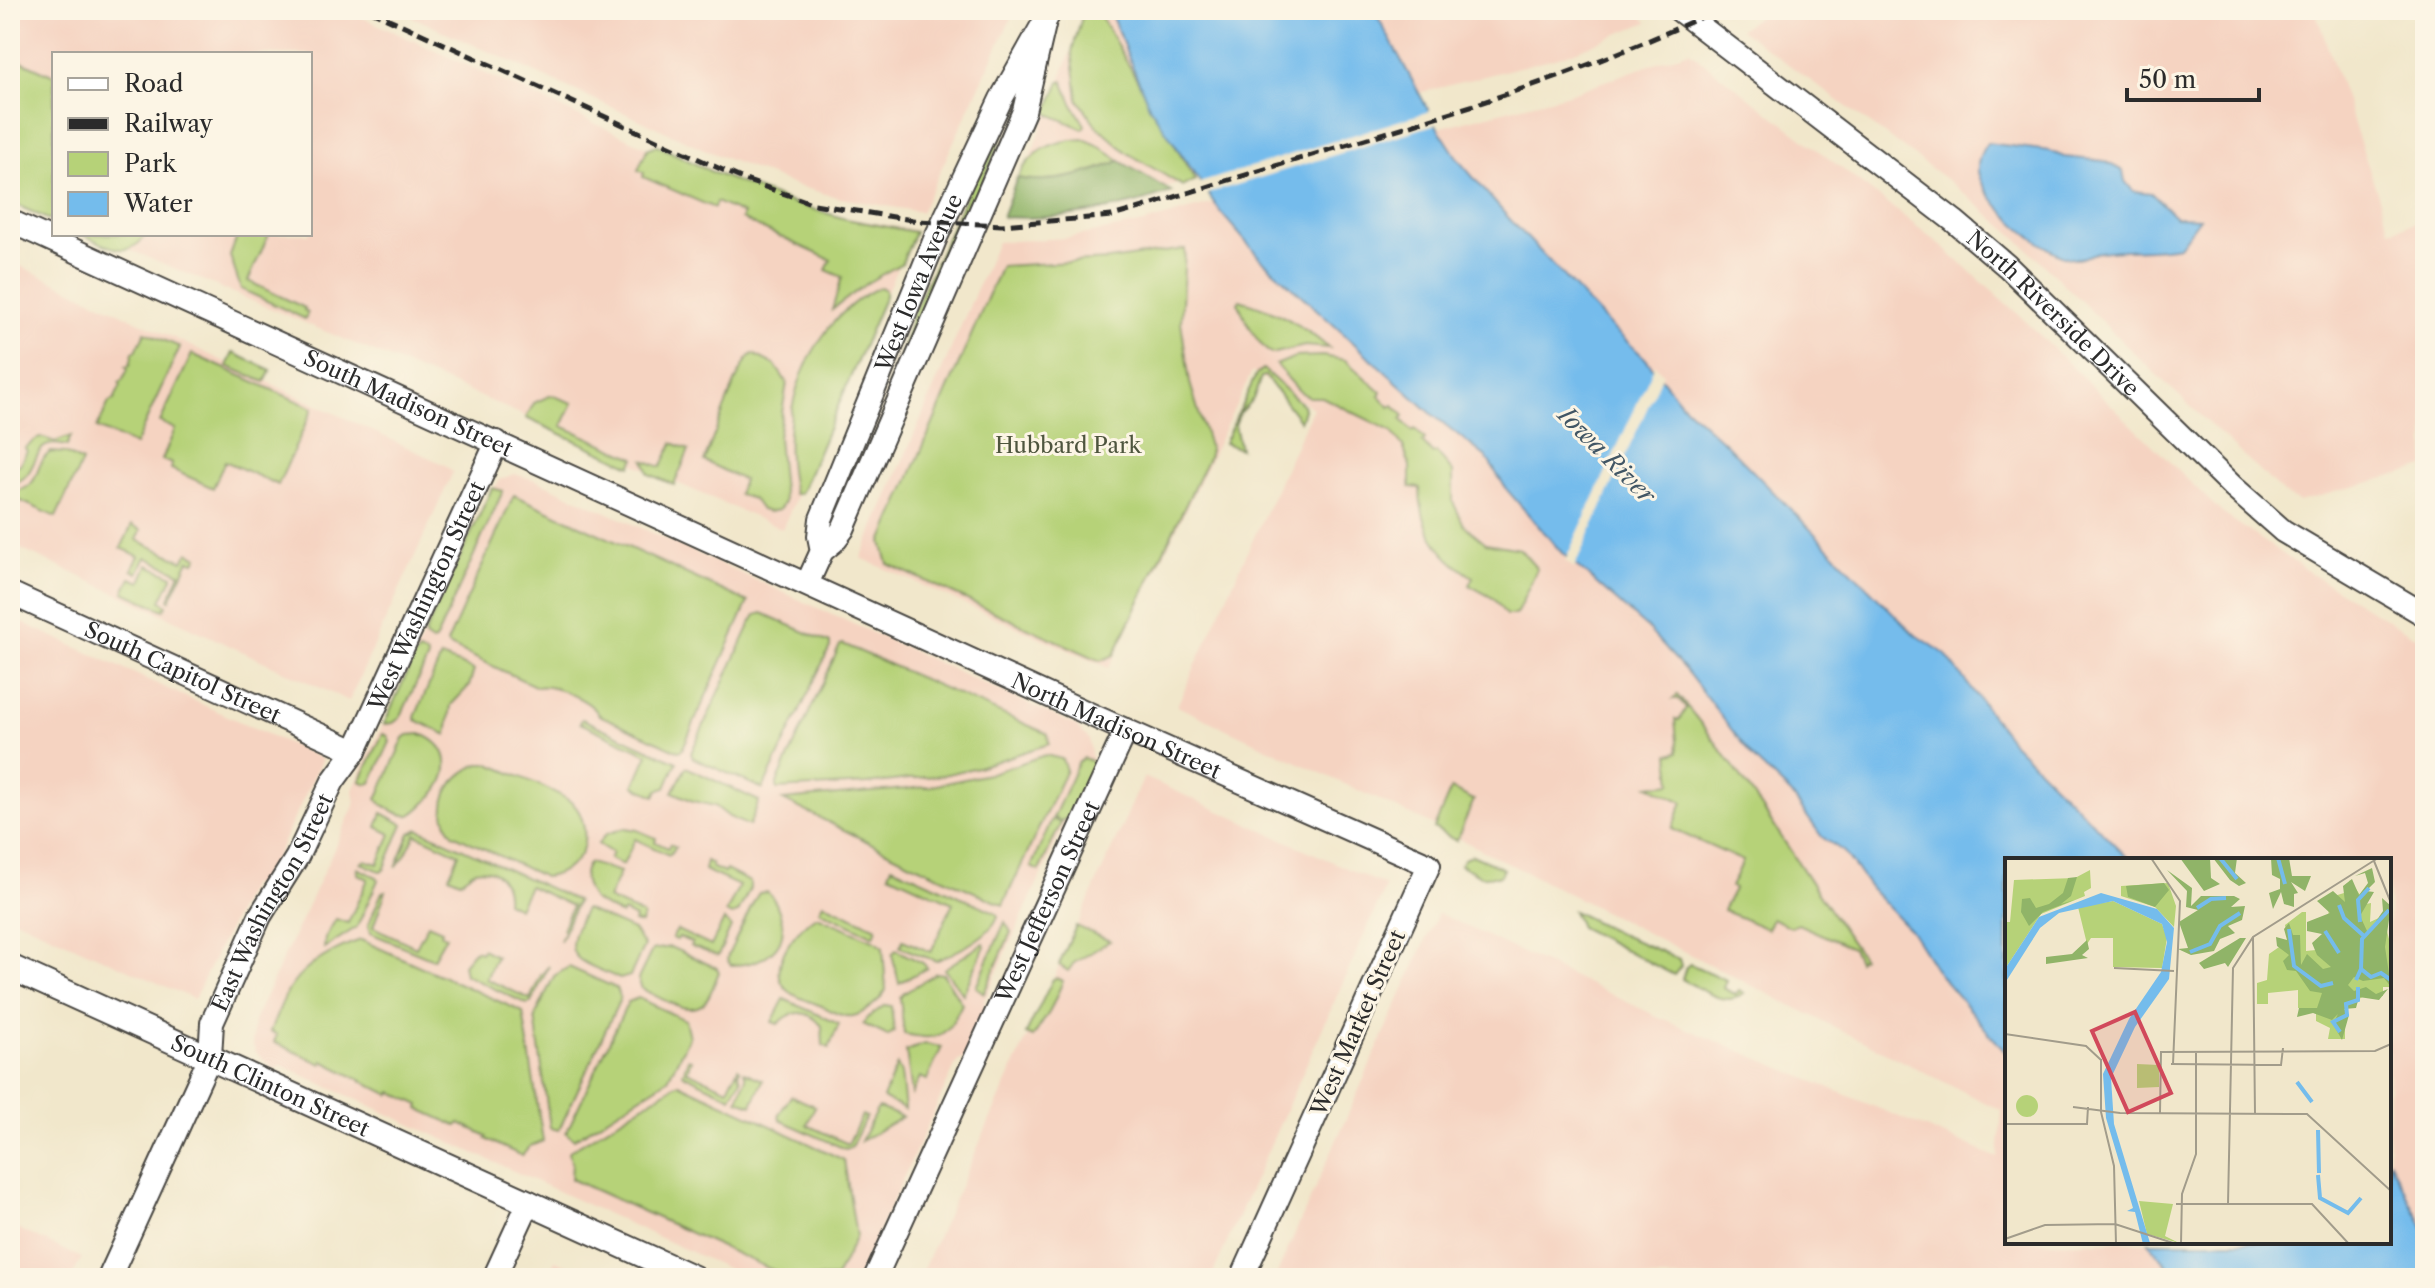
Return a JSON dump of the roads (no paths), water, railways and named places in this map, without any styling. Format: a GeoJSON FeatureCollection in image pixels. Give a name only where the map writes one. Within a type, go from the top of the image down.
{"type":"FeatureCollection","features":[{"type":"Feature","properties":{"kind":"main road","name":"South Clinton Street"},"geometry":{"type":"LineString","coordinates":[[10,967],[694,1278]]}},
{"type":"Feature","properties":{"kind":"street","name":"North Riverside Drive"},"geometry":{"type":"LineString","coordinates":[[1679,10],[1954,221],[2007,266],[2233,487],[2283,531],[2425,615]]}},
{"type":"Feature","properties":{"kind":"street","name":"West Iowa Avenue"},"geometry":{"type":"LineString","coordinates":[[822,551],[819,536],[821,519],[936,237],[1004,91],[1048,18]]}},
{"type":"Feature","properties":{"kind":"street","name":"West Iowa Avenue"},"geometry":{"type":"LineString","coordinates":[[807,584],[822,551],[843,529],[984,208],[1024,111],[1048,18]]}},
{"type":"Feature","properties":{"kind":"street","name":"South Madison Street"},"geometry":{"type":"LineString","coordinates":[[10,221],[807,584]]}},
{"type":"Feature","properties":{"kind":"street","name":"West Washington Street"},"geometry":{"type":"LineString","coordinates":[[355,751],[497,442]]}},
{"type":"Feature","properties":{"kind":"street","name":"North Madison Street"},"geometry":{"type":"LineString","coordinates":[[807,584],[1429,865]]}},
{"type":"Feature","properties":{"kind":"street","name":"South Capitol Street"},"geometry":{"type":"LineString","coordinates":[[10,593],[355,751]]}},
{"type":"Feature","properties":{"kind":"street","name":"West Jefferson Street"},"geometry":{"type":"LineString","coordinates":[[875,1278],[1126,730]]}},
{"type":"Feature","properties":{"kind":"street","name":"East Washington Street"},"geometry":{"type":"LineString","coordinates":[[109,1278],[210,1057],[212,1023],[260,916],[297,857],[333,781],[355,751]]}},
{"type":"Feature","properties":{"kind":"street","name":"West Market Street"},"geometry":{"type":"LineString","coordinates":[[1242,1278],[1429,865]]}},
{"type":"Feature","properties":{"kind":"street"},"geometry":{"type":"LineString","coordinates":[[494,1278],[529,1202]]}},
{"type":"Feature","properties":{"kind":"water","name":"Iowa River"},"geometry":{"type":"Polygon","coordinates":[[[1109,10],[1374,10],[1438,128],[1460,162],[1505,214],[1611,327],[1645,358],[1682,404],[1726,444],[1912,632],[1945,654],[2011,741],[2128,858],[2005,858],[2005,1052],[1938,973],[1912,932],[1871,889],[1844,852],[1822,837],[1791,794],[1755,760],[1687,672],[1646,627],[1562,553],[1507,490],[1486,457],[1433,415],[1259,257],[1221,213],[1149,106],[1109,10]]]}},
{"type":"Feature","properties":{"kind":"water"},"geometry":{"type":"Polygon","coordinates":[[[1987,143],[2104,161],[2123,171],[2125,181],[2133,191],[2151,193],[2176,217],[2200,218],[2179,246],[2100,252],[2079,259],[2064,256],[2018,226],[1982,184],[1978,164],[1987,143]]]}},
{"type":"Feature","properties":{"kind":"water"},"geometry":{"type":"Polygon","coordinates":[[[2391,1164],[2425,1231],[2425,1278],[2179,1278],[2150,1244],[2391,1244],[2391,1164]]]}},
{"type":"Feature","properties":{"kind":"railway"},"geometry":{"type":"LineString","coordinates":[[369,10],[745,180],[814,204],[918,221],[1002,225],[1112,216],[1144,207],[1506,94],[1577,69],[1716,10]]}},
{"type":"Feature","properties":{"kind":"park label","name":"Hubbard Park"},"geometry":{"type":"Point","coordinates":[1068,445]}}]}
